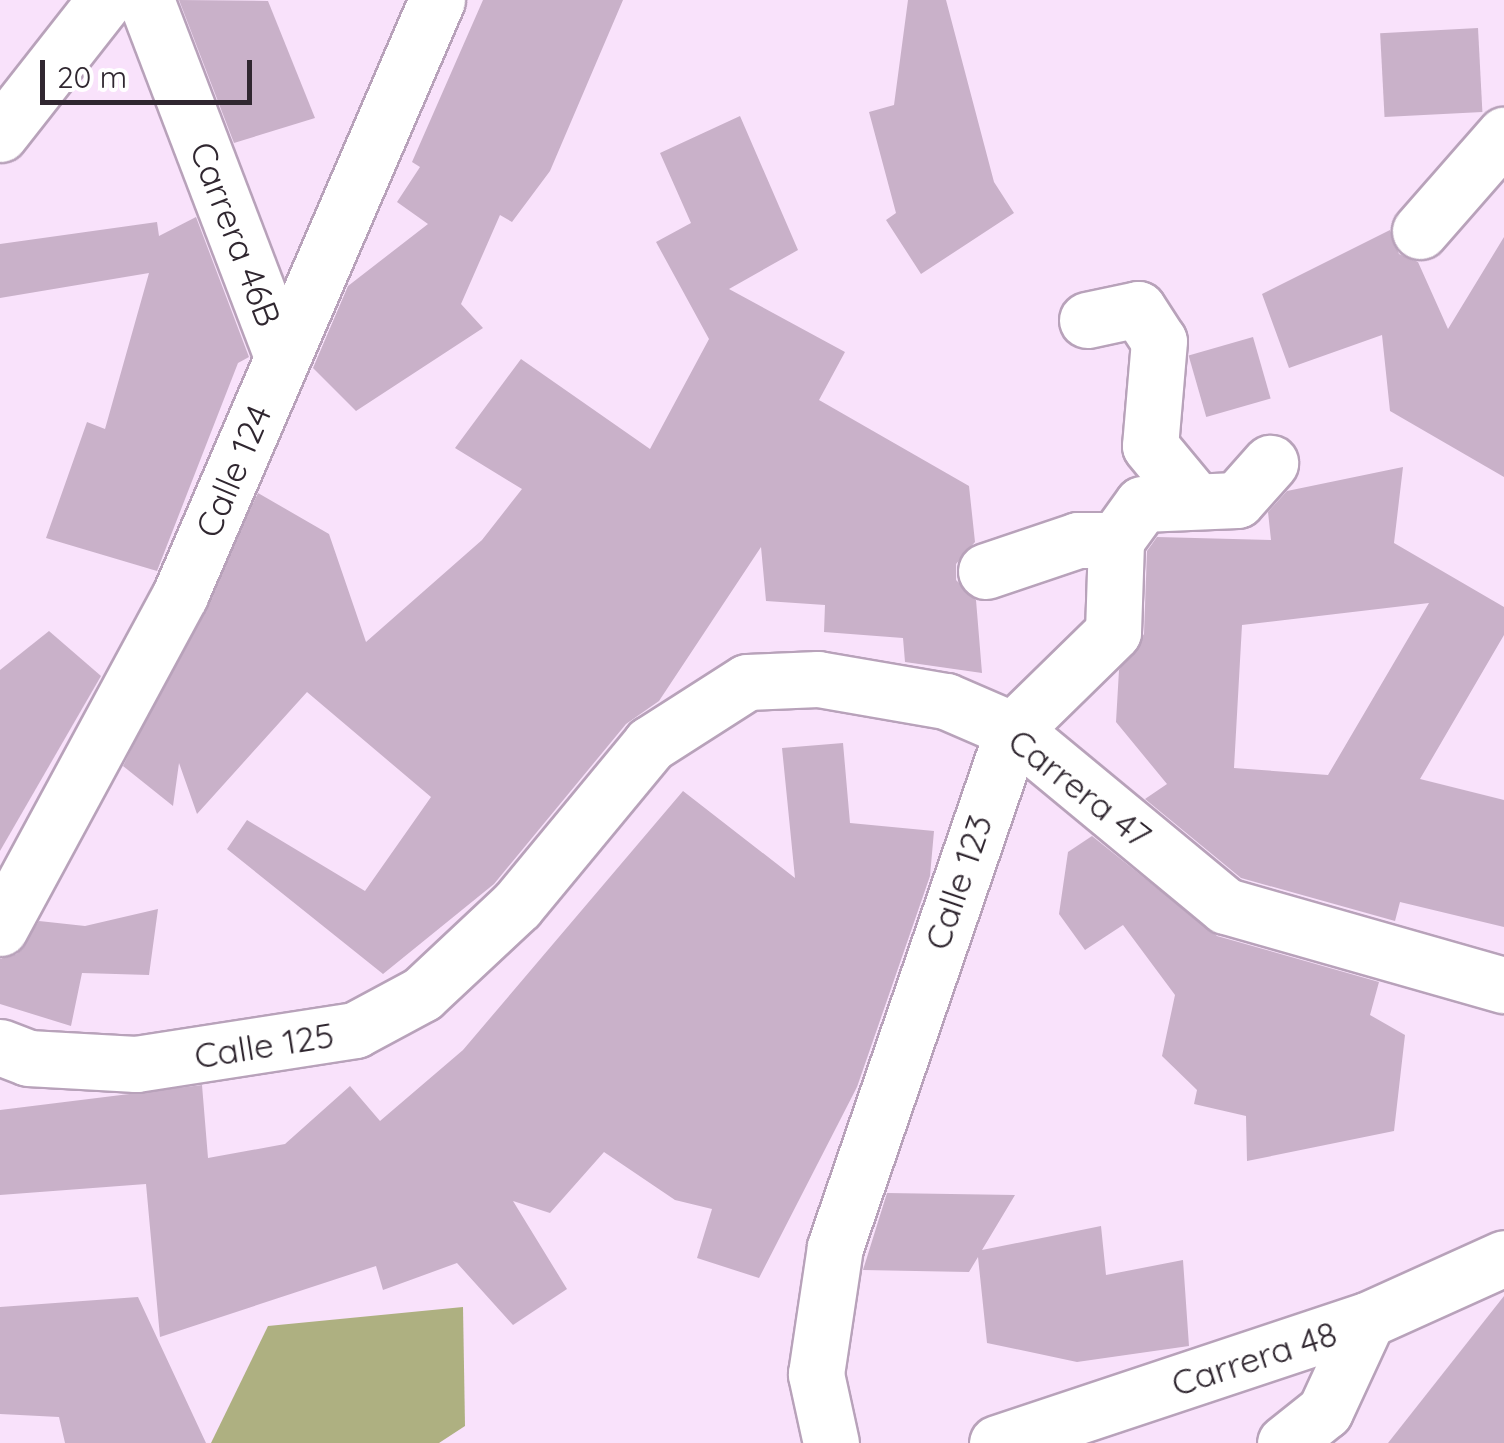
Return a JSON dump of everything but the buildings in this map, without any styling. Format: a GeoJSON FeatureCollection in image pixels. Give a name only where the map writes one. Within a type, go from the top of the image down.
{"type":"FeatureCollection","features":[{"type":"Feature","properties":{"kind":"street"},"geometry":{"type":"LineString","coordinates":[[0,134],[104,0]]}},
{"type":"Feature","properties":{"kind":"street","name":"Carrera 46B"},"geometry":{"type":"LineString","coordinates":[[146,0],[282,356]]}},
{"type":"Feature","properties":{"kind":"street","name":"Calle 124"},"geometry":{"type":"LineString","coordinates":[[0,928],[180,595],[438,0]]}},
{"type":"Feature","properties":{"kind":"street"},"geometry":{"type":"LineString","coordinates":[[1420,231],[1504,135]]}},
{"type":"Feature","properties":{"kind":"street"},"geometry":{"type":"LineString","coordinates":[[1087,320],[1138,309],[1159,341],[1150,446],[1193,498]]}},
{"type":"Feature","properties":{"kind":"street"},"geometry":{"type":"LineString","coordinates":[[986,570],[1078,540],[1116,540],[1142,504],[1193,498],[1236,500],[1270,463]]}},
{"type":"Feature","properties":{"kind":"street","name":"Calle 123"},"geometry":{"type":"LineString","coordinates":[[831,1443],[816,1374],[835,1247],[1013,730],[1114,632],[1116,540]]}},
{"type":"Feature","properties":{"kind":"street","name":"Carrera 47"},"geometry":{"type":"LineString","coordinates":[[650,744],[748,682],[783,680],[896,690],[1013,730],[1226,906],[1504,985]]}},
{"type":"Feature","properties":{"kind":"street","name":"Calle 125"},"geometry":{"type":"LineString","coordinates":[[0,1046],[28,1058],[136,1064],[355,1030],[422,994],[516,905],[650,744]]}},
{"type":"Feature","properties":{"kind":"street","name":"Carrera 48"},"geometry":{"type":"LineString","coordinates":[[997,1443],[1367,1320],[1504,1258]]}},
{"type":"Feature","properties":{"kind":"street"},"geometry":{"type":"LineString","coordinates":[[1286,1443],[1324,1411],[1367,1320]]}},
{"type":"Feature","properties":{"kind":"green space"},"geometry":{"type":"Polygon","coordinates":[[[463,1307],[465,1426],[439,1443],[211,1443],[268,1326],[463,1307]]]}}]}
